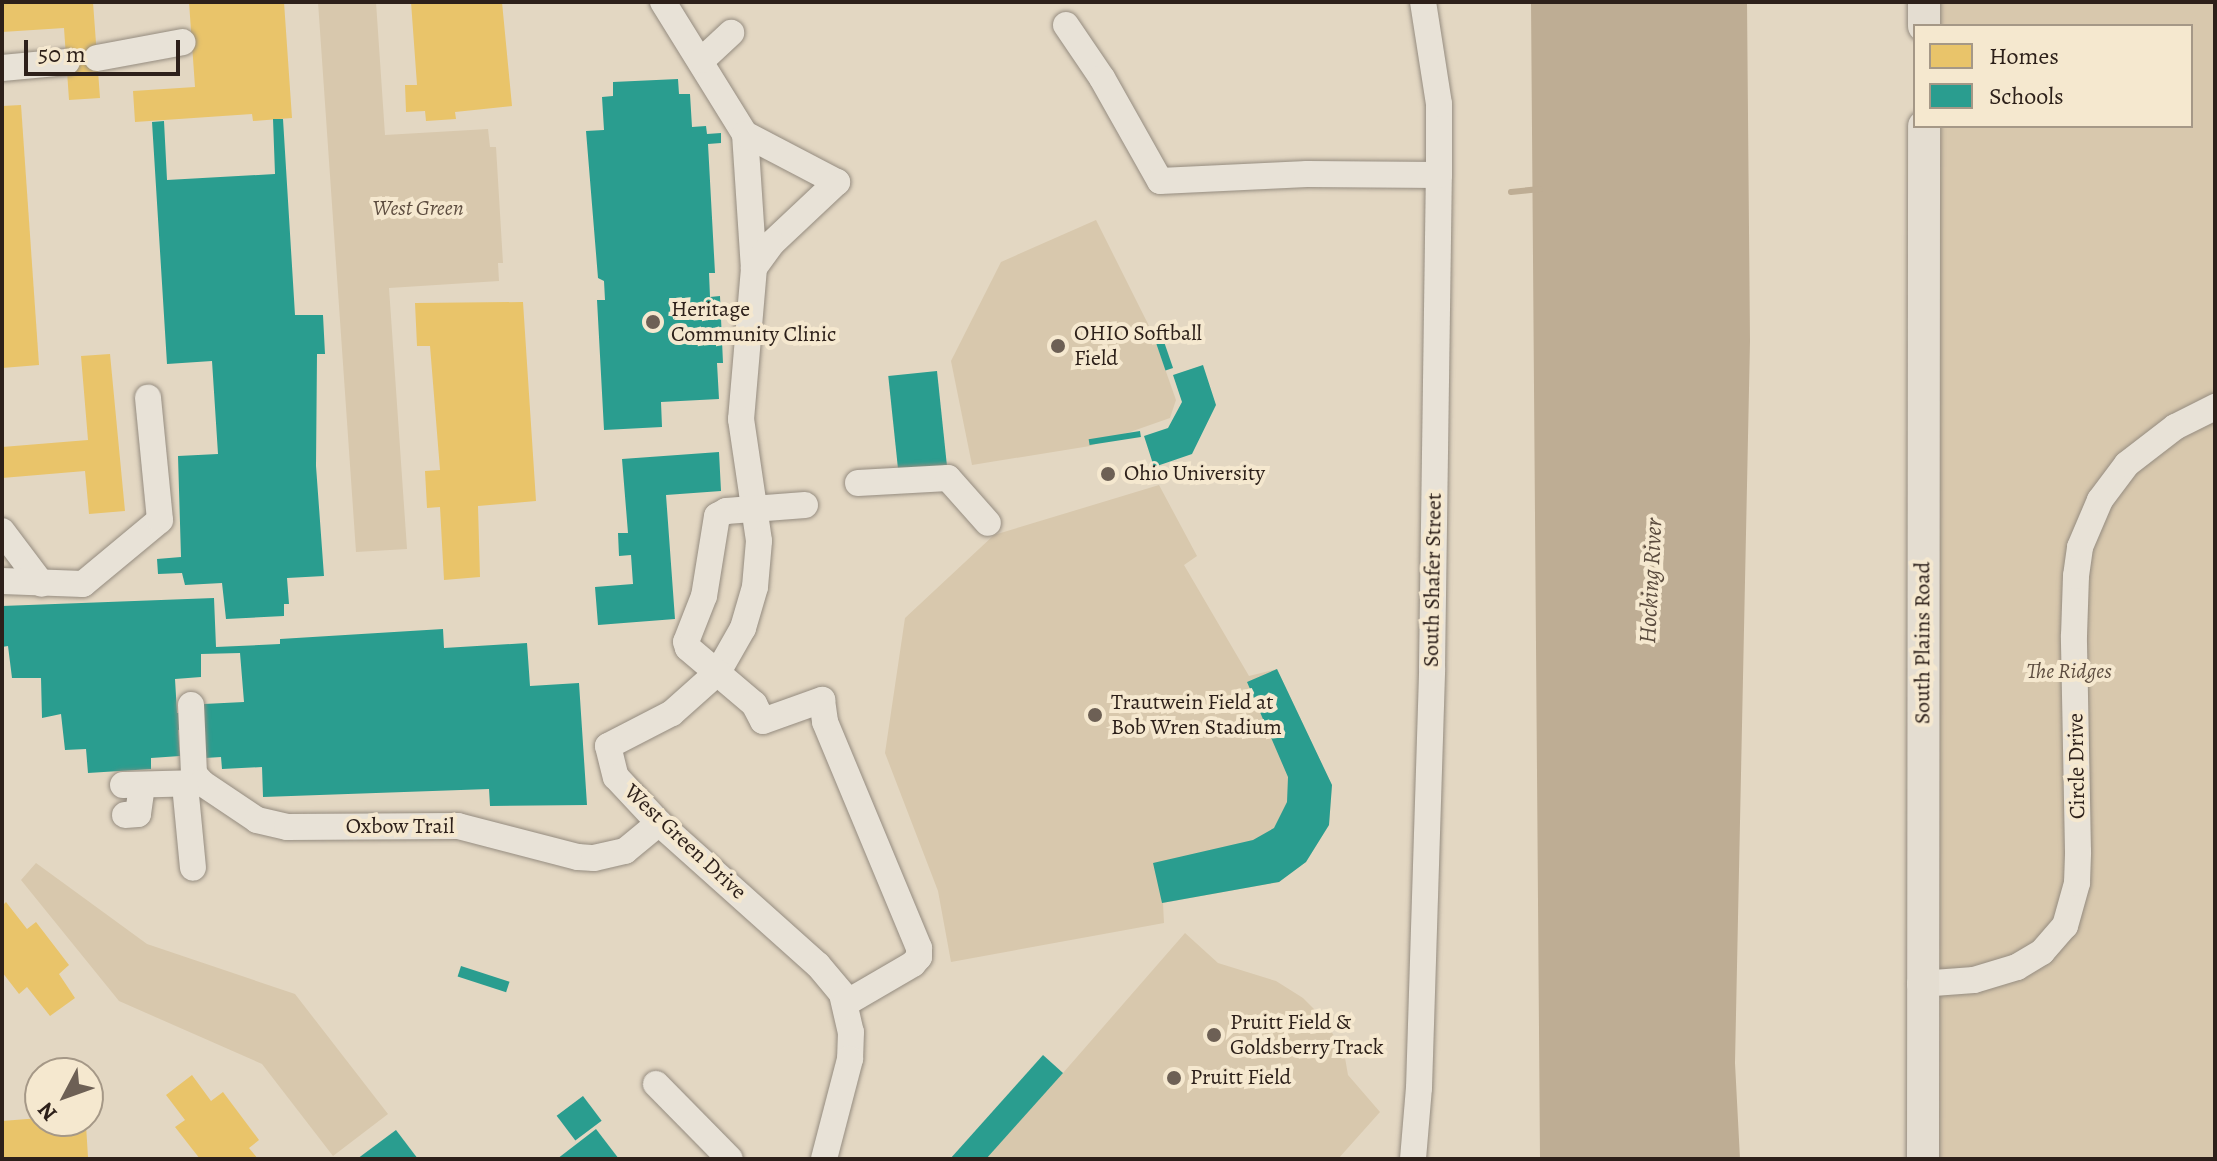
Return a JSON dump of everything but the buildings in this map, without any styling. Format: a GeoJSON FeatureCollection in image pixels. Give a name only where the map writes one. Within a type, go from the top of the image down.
{"type":"FeatureCollection","features":[{"type":"Feature","properties":{"kind":"main road"},"geometry":{"type":"LineString","coordinates":[[1924,2],[1924,24]]}},
{"type":"Feature","properties":{"kind":"main road","name":"South Plains Road"},"geometry":{"type":"LineString","coordinates":[[1923,1159],[1920,984],[1924,128]]}},
{"type":"Feature","properties":{"kind":"street","name":"West Green Drive"},"geometry":{"type":"LineString","coordinates":[[663,2],[702,60],[745,134],[754,268],[741,419],[743,449],[756,508],[759,541],[755,587],[743,628],[718,672],[672,713],[608,746],[616,777],[659,823],[818,965],[846,1003],[851,1032],[850,1059],[824,1159]]}},
{"type":"Feature","properties":{"kind":"street","name":"South Shafer Street"},"geometry":{"type":"LineString","coordinates":[[1413,1159],[1419,1088],[1429,761],[1439,175],[1439,104],[1423,2]]}},
{"type":"Feature","properties":{"kind":"street"},"geometry":{"type":"LineString","coordinates":[[1066,25],[1102,78],[1160,181],[1307,174],[1439,175]]}},
{"type":"Feature","properties":{"kind":"street"},"geometry":{"type":"LineString","coordinates":[[702,60],[731,33]]}},
{"type":"Feature","properties":{"kind":"street"},"geometry":{"type":"LineString","coordinates":[[97,58],[183,42]]}},
{"type":"Feature","properties":{"kind":"street"},"geometry":{"type":"LineString","coordinates":[[2,68],[67,62]]}},
{"type":"Feature","properties":{"kind":"street"},"geometry":{"type":"LineString","coordinates":[[745,134],[837,182],[772,243],[754,268]]}},
{"type":"Feature","properties":{"kind":"street"},"geometry":{"type":"LineString","coordinates":[[2,581],[77,585],[88,581],[160,520],[148,398]]}},
{"type":"Feature","properties":{"kind":"street","name":"Circle Drive"},"geometry":{"type":"LineString","coordinates":[[1920,984],[1974,980],[2017,967],[2042,952],[2065,926],[2077,883],[2074,636],[2080,547],[2100,500],[2127,464],[2175,427],[2215,407]]}},
{"type":"Feature","properties":{"kind":"street"},"geometry":{"type":"LineString","coordinates":[[858,483],[948,478],[988,523]]}},
{"type":"Feature","properties":{"kind":"street"},"geometry":{"type":"LineString","coordinates":[[805,505],[726,511],[717,516],[704,596],[685,636],[688,648],[754,704],[763,721],[822,700],[825,722],[919,948],[919,957],[913,964],[846,1003]]}},
{"type":"Feature","properties":{"kind":"street"},"geometry":{"type":"LineString","coordinates":[[2,531],[42,584]]}},
{"type":"Feature","properties":{"kind":"street"},"geometry":{"type":"LineString","coordinates":[[191,705],[193,868]]}},
{"type":"Feature","properties":{"kind":"street"},"geometry":{"type":"LineString","coordinates":[[125,815],[138,814],[133,785],[194,784]]}},
{"type":"Feature","properties":{"kind":"street","name":"Oxbow Trail"},"geometry":{"type":"LineString","coordinates":[[194,784],[257,820],[287,827],[458,826],[578,857],[619,854],[638,843],[659,823]]}},
{"type":"Feature","properties":{"kind":"street"},"geometry":{"type":"LineString","coordinates":[[656,1084],[730,1159]]}},
{"type":"Feature","properties":{"kind":"green space","name":"West Green"},"geometry":{"type":"Polygon","coordinates":[[[318,2],[376,2],[385,135],[488,129],[490,147],[496,147],[503,263],[498,263],[499,281],[389,288],[407,549],[356,552],[318,2]]]}},
{"type":"Feature","properties":{"kind":"green space","name":"The Ridges"},"geometry":{"type":"Polygon","coordinates":[[[1924,2],[2215,2],[2215,1159],[1923,1159],[1924,128],[2193,128],[2193,24],[1924,24],[1924,2]]]}},
{"type":"Feature","properties":{"kind":"green space","name":"OHIO Softball Field"},"geometry":{"type":"Polygon","coordinates":[[[1096,220],[1152,332],[1176,400],[1170,418],[1090,446],[972,465],[951,361],[1001,262],[1096,220]]]}},
{"type":"Feature","properties":{"kind":"green space","name":"Trautwein Field at Bob Wren Stadium"},"geometry":{"type":"Polygon","coordinates":[[[1159,485],[1197,556],[1184,565],[1249,676],[1277,669],[1332,785],[1329,825],[1306,862],[1279,882],[1163,903],[1164,923],[951,962],[938,891],[885,753],[905,618],[994,535],[1159,485]]]}},
{"type":"Feature","properties":{"kind":"green space"},"geometry":{"type":"Polygon","coordinates":[[[36,863],[147,944],[295,994],[388,1114],[333,1156],[262,1064],[119,1001],[21,880],[36,863]]]}},
{"type":"Feature","properties":{"kind":"green space","name":"Pruitt Field & Goldsberry Track"},"geometry":{"type":"Polygon","coordinates":[[[1185,933],[1218,963],[1276,981],[1303,998],[1323,1018],[1344,1052],[1348,1075],[1380,1112],[1338,1159],[950,1159],[1063,1073],[1185,933]]]}},
{"type":"Feature","properties":{"kind":"water","name":"Hocking River"},"geometry":{"type":"Polygon","coordinates":[[[1531,2],[1747,2],[1750,341],[1735,1063],[1740,1159],[1540,1159],[1531,2]]]}},
{"type":"Feature","properties":{"kind":"waterway"},"geometry":{"type":"LineString","coordinates":[[1511,192],[1540,189]]}},
{"type":"Feature","properties":{"kind":"place","name":"Heritage Community Clinic"},"geometry":{"type":"Point","coordinates":[653,322]}},
{"type":"Feature","properties":{"kind":"place","name":"OHIO Softball Field"},"geometry":{"type":"Point","coordinates":[1058,346]}},
{"type":"Feature","properties":{"kind":"place","name":"Ohio University"},"geometry":{"type":"Point","coordinates":[1108,474]}},
{"type":"Feature","properties":{"kind":"place","name":"Trautwein Field at Bob Wren Stadium"},"geometry":{"type":"Point","coordinates":[1095,715]}},
{"type":"Feature","properties":{"kind":"place","name":"Pruitt Field & Goldsberry Track"},"geometry":{"type":"Point","coordinates":[1214,1035]}},
{"type":"Feature","properties":{"kind":"place","name":"Pruitt Field"},"geometry":{"type":"Point","coordinates":[1174,1078]}}]}
